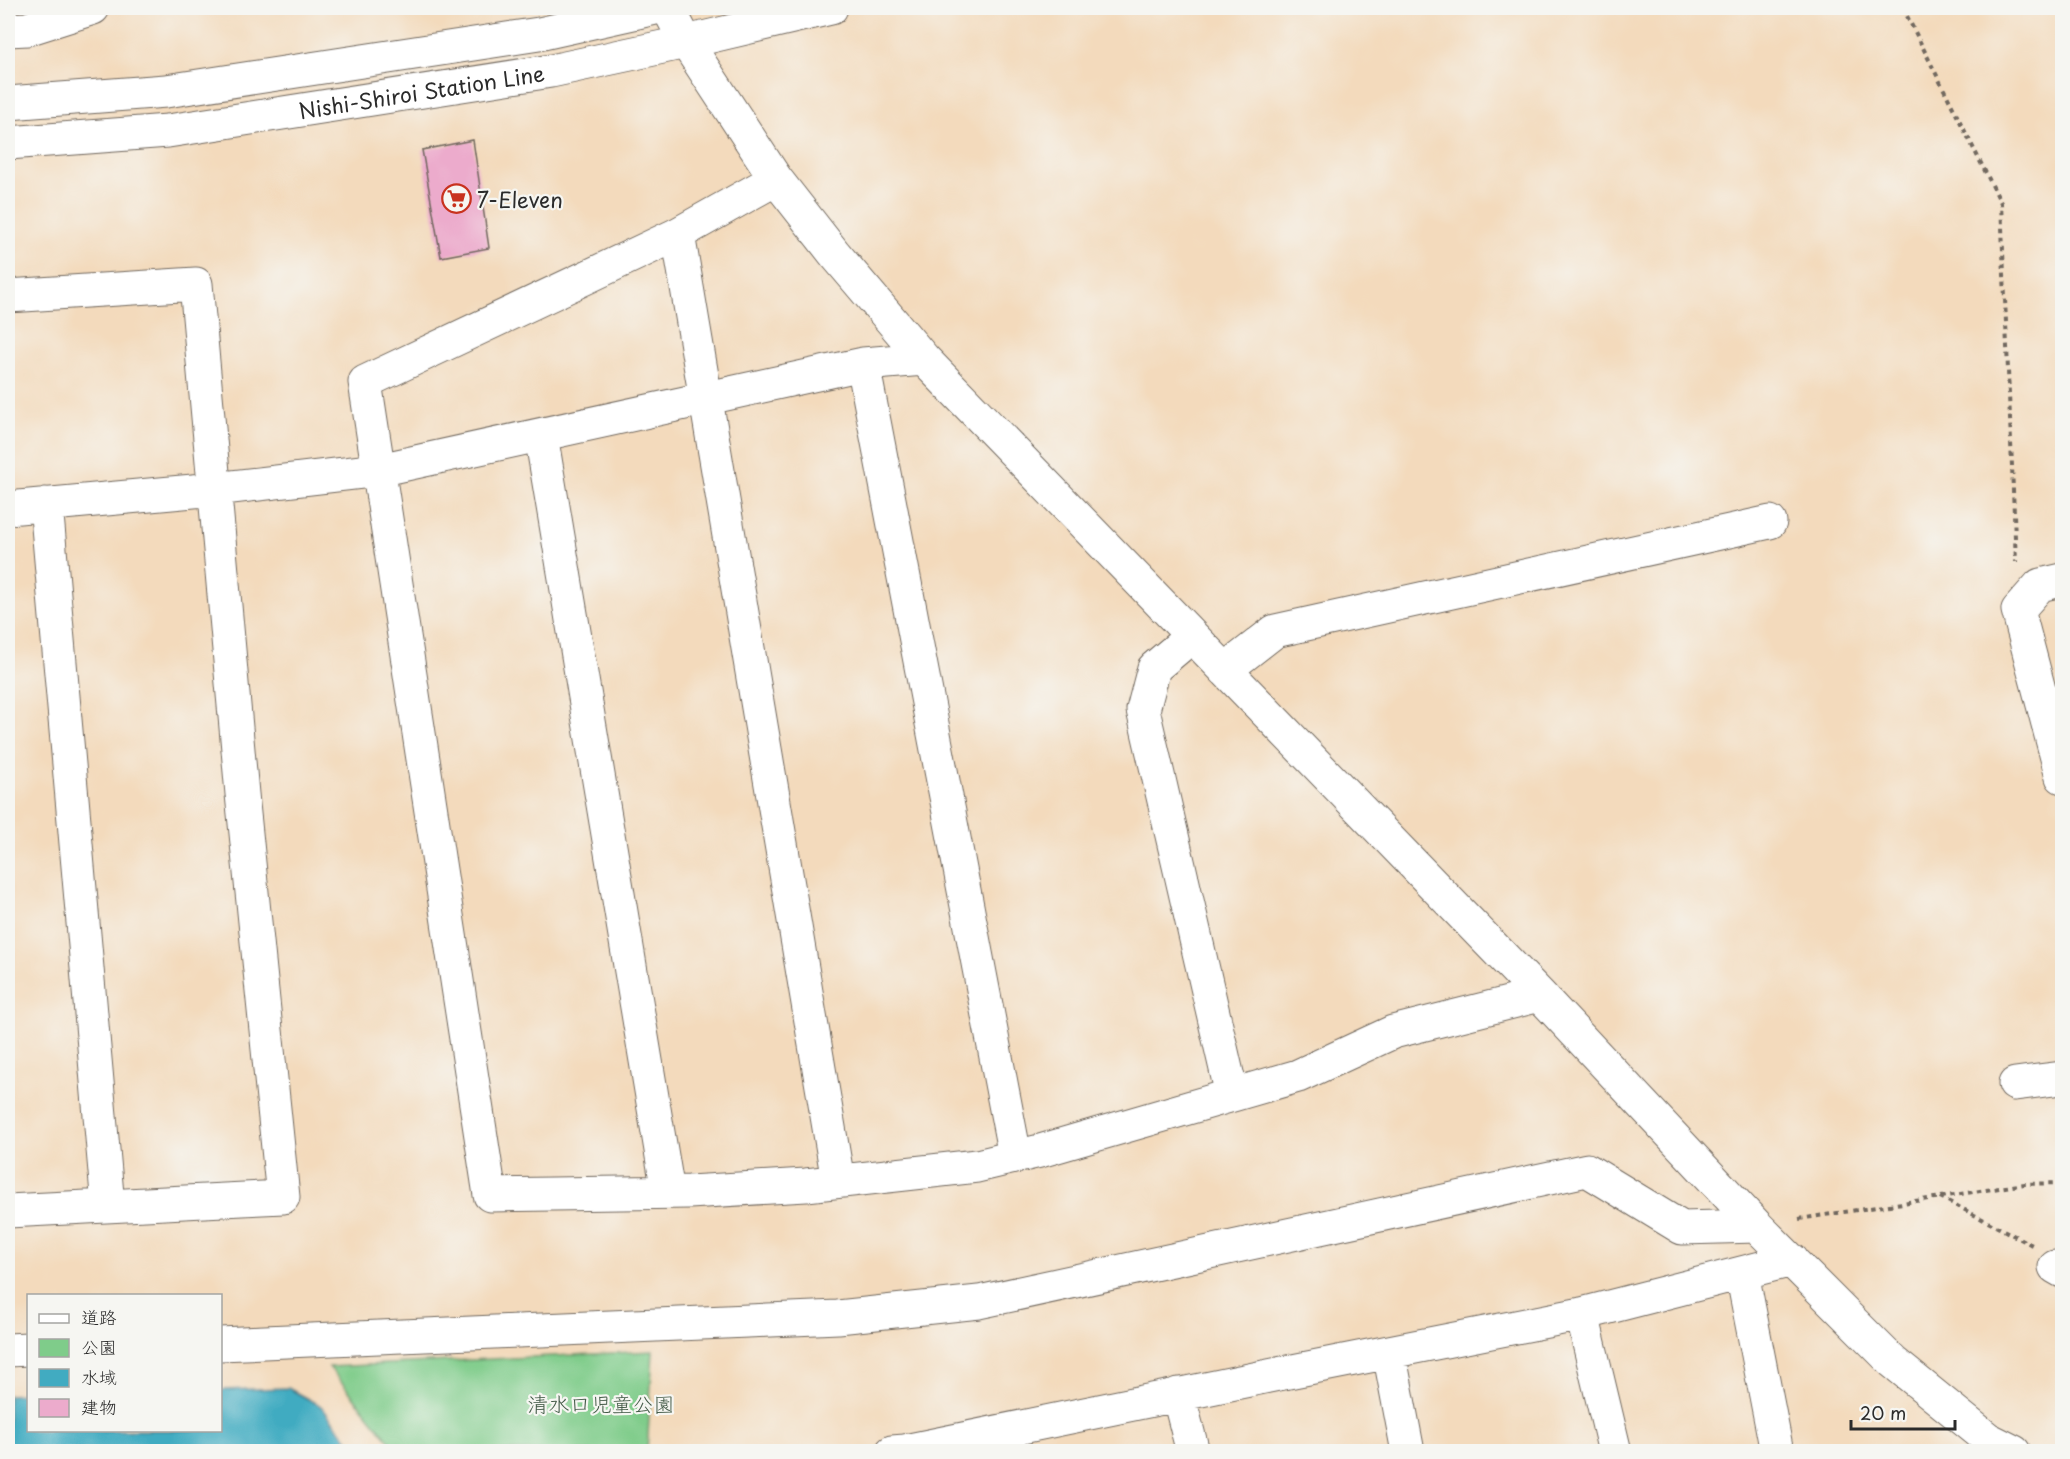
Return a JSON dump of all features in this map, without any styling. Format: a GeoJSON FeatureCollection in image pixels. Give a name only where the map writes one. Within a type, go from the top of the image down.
{"type":"FeatureCollection","features":[{"type":"Feature","properties":{"kind":"street"},"geometry":{"type":"LineString","coordinates":[[8,30],[27,30],[93,8]]}},
{"type":"Feature","properties":{"kind":"street","name":"Nishi-Shiroi Station Line"},"geometry":{"type":"LineString","coordinates":[[8,103],[178,89],[539,34],[656,8]]}},
{"type":"Feature","properties":{"kind":"street"},"geometry":{"type":"LineString","coordinates":[[668,8],[686,42],[777,179],[834,253],[924,359],[1540,995],[1757,1226],[1893,1362],[1992,1447]]}},
{"type":"Feature","properties":{"kind":"street","name":"Nishi-Shiroi Station Line"},"geometry":{"type":"LineString","coordinates":[[8,143],[168,131],[551,71],[831,8]]}},
{"type":"Feature","properties":{"kind":"street"},"geometry":{"type":"LineString","coordinates":[[777,179],[678,234],[365,382],[490,1196],[668,1192],[838,1181],[977,1166],[1040,1151],[1298,1076],[1393,1032],[1540,995]]}},
{"type":"Feature","properties":{"kind":"street"},"geometry":{"type":"LineString","coordinates":[[678,234],[838,1181]]}},
{"type":"Feature","properties":{"kind":"street"},"geometry":{"type":"LineString","coordinates":[[8,296],[196,284],[242,794],[283,1197],[8,1212]]}},
{"type":"Feature","properties":{"kind":"street"},"geometry":{"type":"LineString","coordinates":[[8,508],[215,489],[379,470],[863,364],[924,359]]}},
{"type":"Feature","properties":{"kind":"street"},"geometry":{"type":"LineString","coordinates":[[863,364],[1015,1156]]}},
{"type":"Feature","properties":{"kind":"street"},"geometry":{"type":"LineString","coordinates":[[541,435],[668,1192]]}},
{"type":"Feature","properties":{"kind":"street"},"geometry":{"type":"LineString","coordinates":[[46,504],[108,1206]]}},
{"type":"Feature","properties":{"kind":"street"},"geometry":{"type":"LineString","coordinates":[[1225,670],[1275,631],[1770,522]]}},
{"type":"Feature","properties":{"kind":"street"},"geometry":{"type":"LineString","coordinates":[[2062,580],[2040,585],[2018,610],[2062,777]]}},
{"type":"Feature","properties":{"kind":"street"},"geometry":{"type":"LineString","coordinates":[[1192,636],[1154,668],[1143,710],[1232,1095]]}},
{"type":"Feature","properties":{"kind":"street"},"geometry":{"type":"LineString","coordinates":[[2015,1084],[2062,1078]]}},
{"type":"Feature","properties":{"kind":"street"},"geometry":{"type":"LineString","coordinates":[[222,1344],[838,1317],[979,1302],[1587,1170],[1682,1228],[1757,1226]]}},
{"type":"Feature","properties":{"kind":"street"},"geometry":{"type":"LineString","coordinates":[[892,1452],[957,1446],[1178,1394],[1582,1314],[1792,1260]]}},
{"type":"Feature","properties":{"kind":"street"},"geometry":{"type":"LineString","coordinates":[[1742,1273],[1777,1452]]}},
{"type":"Feature","properties":{"kind":"street"},"geometry":{"type":"LineString","coordinates":[[1582,1314],[1616,1452]]}},
{"type":"Feature","properties":{"kind":"street"},"geometry":{"type":"LineString","coordinates":[[8,1350],[27,1349]]}},
{"type":"Feature","properties":{"kind":"street"},"geometry":{"type":"LineString","coordinates":[[1389,1352],[1408,1452]]}},
{"type":"Feature","properties":{"kind":"street"},"geometry":{"type":"LineString","coordinates":[[1178,1394],[1193,1452]]}},
{"type":"Feature","properties":{"kind":"path"},"geometry":{"type":"LineString","coordinates":[[1903,8],[2001,203],[2018,610]]}},
{"type":"Feature","properties":{"kind":"path"},"geometry":{"type":"LineString","coordinates":[[1757,1226],[2025,1184],[2062,1183]]}},
{"type":"Feature","properties":{"kind":"path"},"geometry":{"type":"LineString","coordinates":[[1939,1197],[2046,1252],[2059,1269]]}},
{"type":"Feature","properties":{"kind":"green space","name":"清水口児童公園"},"geometry":{"type":"Polygon","coordinates":[[[653,1351],[647,1452],[398,1451],[329,1367],[653,1351]]]}},
{"type":"Feature","properties":{"kind":"water"},"geometry":{"type":"Polygon","coordinates":[[[288,1388],[321,1406],[357,1451],[8,1451],[8,1395],[27,1394],[27,1432],[222,1432],[222,1390],[288,1388]]]}},
{"type":"Feature","properties":{"kind":"building","name":"7-Eleven"},"geometry":{"type":"Polygon","coordinates":[[[473,140],[489,248],[441,257],[422,150],[473,140]]]}},
{"type":"Feature","properties":{"kind":"place","name":"7-Eleven"},"geometry":{"type":"Point","coordinates":[456,199]}}]}
